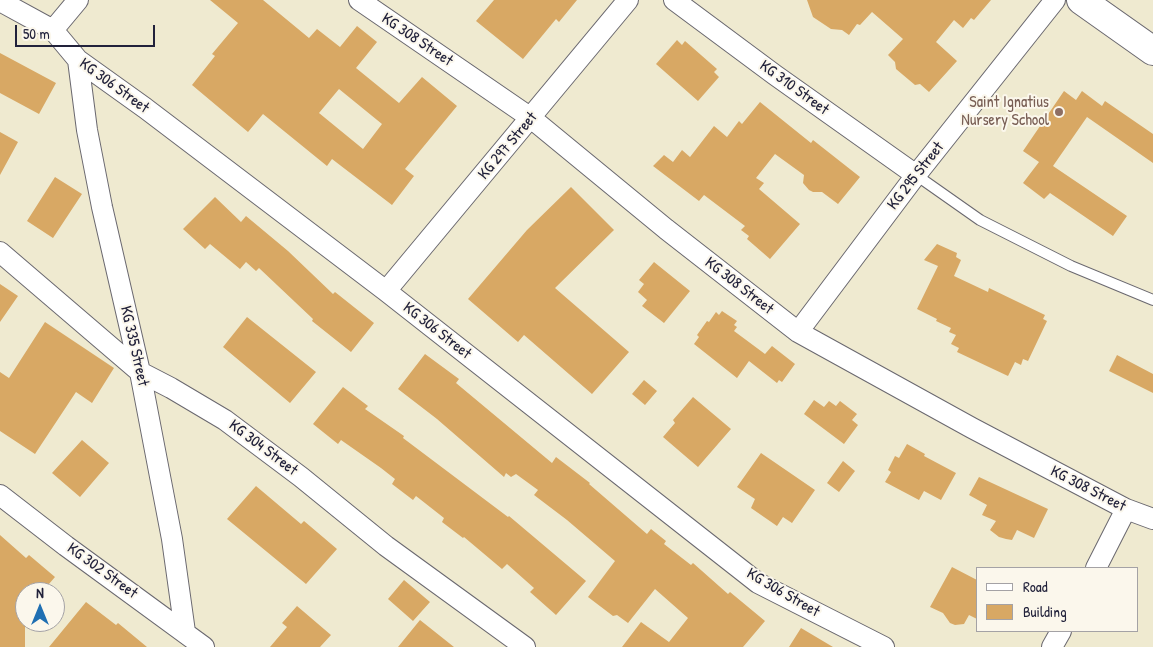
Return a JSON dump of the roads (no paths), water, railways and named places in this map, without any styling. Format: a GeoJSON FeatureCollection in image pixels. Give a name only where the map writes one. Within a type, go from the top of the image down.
{"type":"FeatureCollection","features":[{"type":"Feature","properties":{"kind":"main road"},"geometry":{"type":"LineString","coordinates":[[1081,0],[1153,50]]}},
{"type":"Feature","properties":{"kind":"street"},"geometry":{"type":"LineString","coordinates":[[52,30],[78,0]]}},
{"type":"Feature","properties":{"kind":"street","name":"KG 308 Street"},"geometry":{"type":"LineString","coordinates":[[359,0],[531,118],[666,229],[798,332],[972,428],[1126,509],[1153,519]]}},
{"type":"Feature","properties":{"kind":"street","name":"KG 297 Street"},"geometry":{"type":"LineString","coordinates":[[386,291],[628,0]]}},
{"type":"Feature","properties":{"kind":"street","name":"KG 310 Street"},"geometry":{"type":"LineString","coordinates":[[674,0],[775,75],[916,175]]}},
{"type":"Feature","properties":{"kind":"street","name":"KG 295 Street"},"geometry":{"type":"LineString","coordinates":[[798,332],[916,175],[1055,0]]}},
{"type":"Feature","properties":{"kind":"street","name":"KG 306 Street"},"geometry":{"type":"LineString","coordinates":[[0,1],[52,30],[78,60],[145,108],[386,291],[758,583],[884,647]]}},
{"type":"Feature","properties":{"kind":"street","name":"KG 335 Street"},"geometry":{"type":"LineString","coordinates":[[78,60],[87,130],[102,207],[140,372],[172,539],[185,632]]}},
{"type":"Feature","properties":{"kind":"street","name":"KG 304 Street"},"geometry":{"type":"LineString","coordinates":[[0,252],[140,372],[172,388],[225,420],[301,477],[386,546],[525,647]]}},
{"type":"Feature","properties":{"kind":"street","name":"KG 302 Street"},"geometry":{"type":"LineString","coordinates":[[0,495],[204,647]]}},
{"type":"Feature","properties":{"kind":"street"},"geometry":{"type":"LineString","coordinates":[[1097,567],[1126,509]]}},
{"type":"Feature","properties":{"kind":"street"},"geometry":{"type":"LineString","coordinates":[[1052,647],[1060,632]]}},
{"type":"Feature","properties":{"kind":"lane"},"geometry":{"type":"LineString","coordinates":[[916,175],[980,220],[1071,266],[1153,300]]}},
{"type":"Feature","properties":{"kind":"place","name":"Saint Ignatius Nursery School"},"geometry":{"type":"Point","coordinates":[1059,112]}}]}
